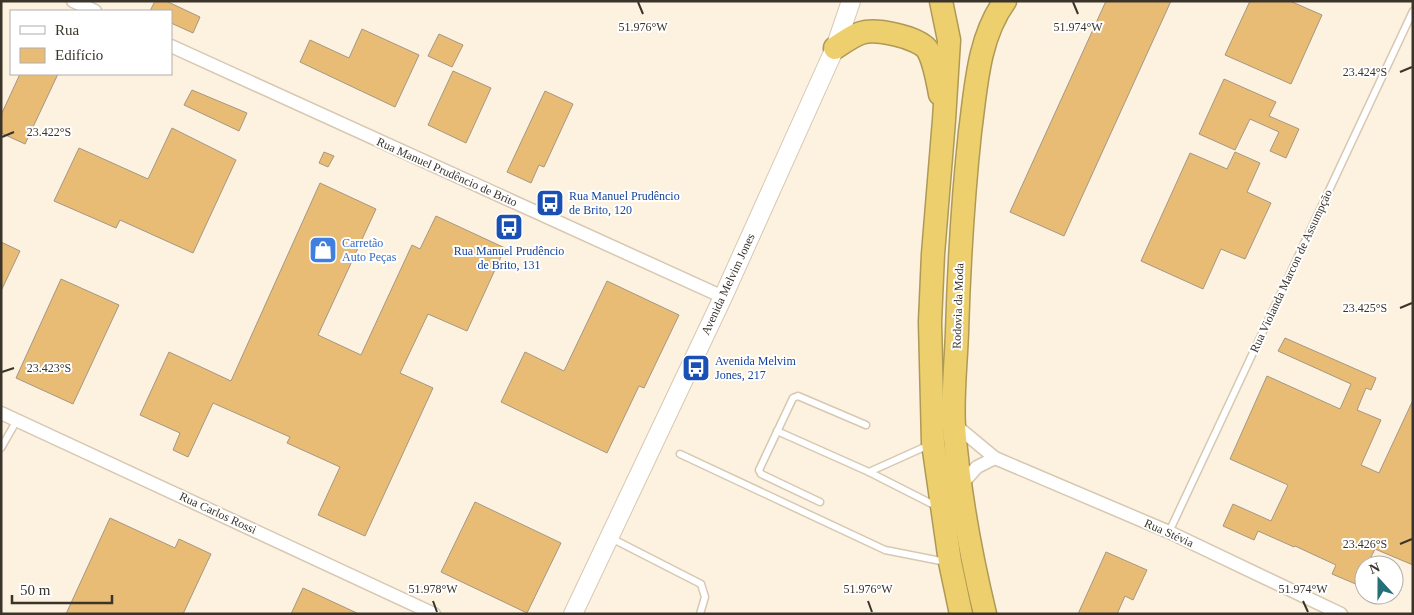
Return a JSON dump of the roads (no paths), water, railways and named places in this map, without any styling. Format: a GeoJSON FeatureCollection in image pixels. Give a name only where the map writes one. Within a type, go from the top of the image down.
{"type":"FeatureCollection","features":[{"type":"Feature","properties":{"kind":"highway"},"geometry":{"type":"LineString","coordinates":[[941,1],[949,40],[933,254],[930,322],[933,443],[950,562],[961,614]]}},
{"type":"Feature","properties":{"kind":"highway","name":"Rodovia da Moda"},"geometry":{"type":"LineString","coordinates":[[985,614],[959,487],[954,424],[959,269],[966,172],[977,75],[986,40],[1005,1]]}},
{"type":"Feature","properties":{"kind":"highway"},"geometry":{"type":"LineString","coordinates":[[835,48],[862,33],[882,32],[906,37],[926,49],[937,76],[944,120]]}},
{"type":"Feature","properties":{"kind":"street"},"geometry":{"type":"LineString","coordinates":[[72,1],[92,10]]}},
{"type":"Feature","properties":{"kind":"street","name":"Avenida Melvim Jones"},"geometry":{"type":"LineString","coordinates":[[573,614],[723,297],[835,48],[852,3]]}},
{"type":"Feature","properties":{"kind":"street","name":"Rua Manuel Prudêncio de Brito"},"geometry":{"type":"LineString","coordinates":[[172,46],[723,297]]}},
{"type":"Feature","properties":{"kind":"street","name":"Rua Carlos Rossi"},"geometry":{"type":"LineString","coordinates":[[1,413],[434,614]]}},
{"type":"Feature","properties":{"kind":"street","name":"Rua Stévia"},"geometry":{"type":"LineString","coordinates":[[954,424],[995,458],[1169,532],[1342,614]]}},
{"type":"Feature","properties":{"kind":"street"},"geometry":{"type":"LineString","coordinates":[[959,487],[977,467],[995,458]]}},
{"type":"Feature","properties":{"kind":"lane","name":"Rua Violanda Marcon de Assumpção"},"geometry":{"type":"LineString","coordinates":[[1169,532],[1413,11]]}},
{"type":"Feature","properties":{"kind":"lane"},"geometry":{"type":"LineString","coordinates":[[820,502],[761,474],[759,470],[793,398],[798,396],[866,425]]}},
{"type":"Feature","properties":{"kind":"lane"},"geometry":{"type":"LineString","coordinates":[[1,448],[17,420]]}},
{"type":"Feature","properties":{"kind":"lane"},"geometry":{"type":"LineString","coordinates":[[777,431],[869,472],[942,509]]}},
{"type":"Feature","properties":{"kind":"lane"},"geometry":{"type":"LineString","coordinates":[[869,472],[933,443]]}},
{"type":"Feature","properties":{"kind":"lane"},"geometry":{"type":"LineString","coordinates":[[680,454],[885,550],[950,562]]}},
{"type":"Feature","properties":{"kind":"lane"},"geometry":{"type":"LineString","coordinates":[[609,537],[701,584],[705,597],[700,614]]}},
{"type":"Feature","properties":{"kind":"place","name":"Rua Manuel Prudêncio de Brito, 120"},"geometry":{"type":"Point","coordinates":[550,203]}},
{"type":"Feature","properties":{"kind":"place","name":"Rua Manuel Prudêncio de Brito, 131"},"geometry":{"type":"Point","coordinates":[509,227]}},
{"type":"Feature","properties":{"kind":"place","name":"Carretão Auto Peças"},"geometry":{"type":"Point","coordinates":[323,250]}},
{"type":"Feature","properties":{"kind":"place","name":"Avenida Melvim Jones, 217"},"geometry":{"type":"Point","coordinates":[696,368]}}]}
